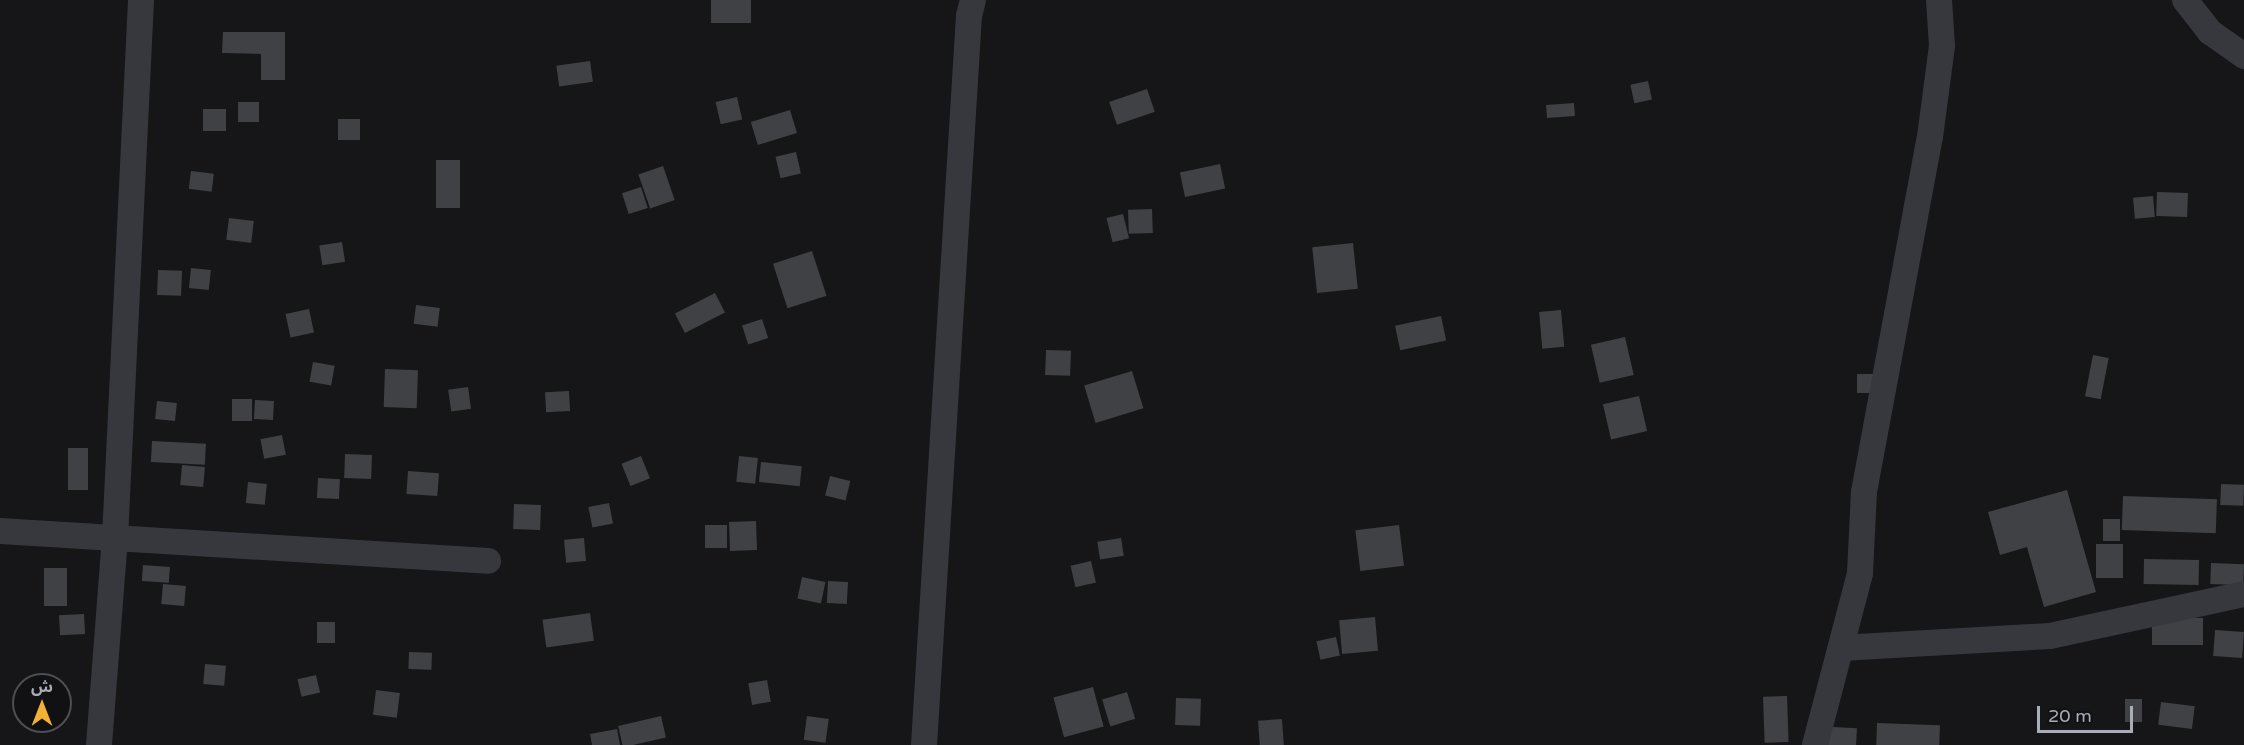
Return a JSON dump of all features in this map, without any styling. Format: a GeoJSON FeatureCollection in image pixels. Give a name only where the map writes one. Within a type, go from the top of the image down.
{"type":"FeatureCollection","features":[{"type":"Feature","properties":{"kind":"street"},"geometry":{"type":"LineString","coordinates":[[99,745],[115,538],[141,0]]}},
{"type":"Feature","properties":{"kind":"street"},"geometry":{"type":"LineString","coordinates":[[924,745],[969,16],[973,0]]}},
{"type":"Feature","properties":{"kind":"street"},"geometry":{"type":"LineString","coordinates":[[1815,745],[1860,573],[1864,492],[1930,137],[1942,46],[1940,0]]}},
{"type":"Feature","properties":{"kind":"street"},"geometry":{"type":"LineString","coordinates":[[2185,0],[2210,32],[2244,56]]}},
{"type":"Feature","properties":{"kind":"street"},"geometry":{"type":"LineString","coordinates":[[0,531],[488,561]]}},
{"type":"Feature","properties":{"kind":"street"},"geometry":{"type":"LineString","coordinates":[[1841,648],[2050,636],[2244,594]]}},
{"type":"Feature","properties":{"kind":"building"},"geometry":{"type":"Polygon","coordinates":[[[711,0],[751,0],[751,23],[711,23],[711,0]]]}},
{"type":"Feature","properties":{"kind":"building"},"geometry":{"type":"Polygon","coordinates":[[[223,32],[285,32],[285,80],[261,80],[261,54],[222,53],[223,32]]]}},
{"type":"Feature","properties":{"kind":"building"},"geometry":{"type":"Polygon","coordinates":[[[590,61],[593,82],[559,87],[556,66],[590,61]]]}},
{"type":"Feature","properties":{"kind":"building"},"geometry":{"type":"Polygon","coordinates":[[[1648,81],[1652,100],[1634,103],[1630,85],[1648,81]]]}},
{"type":"Feature","properties":{"kind":"building"},"geometry":{"type":"Polygon","coordinates":[[[1147,89],[1155,112],[1117,125],[1109,102],[1147,89]]]}},
{"type":"Feature","properties":{"kind":"building"},"geometry":{"type":"Polygon","coordinates":[[[737,97],[742,119],[721,124],[716,102],[737,97]]]}},
{"type":"Feature","properties":{"kind":"building"},"geometry":{"type":"Polygon","coordinates":[[[238,102],[259,102],[259,122],[238,122],[238,102]]]}},
{"type":"Feature","properties":{"kind":"building"},"geometry":{"type":"Polygon","coordinates":[[[1574,103],[1575,116],[1547,118],[1546,105],[1574,103]]]}},
{"type":"Feature","properties":{"kind":"building"},"geometry":{"type":"Polygon","coordinates":[[[203,109],[226,109],[226,131],[203,131],[203,109]]]}},
{"type":"Feature","properties":{"kind":"building"},"geometry":{"type":"Polygon","coordinates":[[[790,110],[797,133],[758,145],[751,122],[790,110]]]}},
{"type":"Feature","properties":{"kind":"building"},"geometry":{"type":"Polygon","coordinates":[[[338,119],[360,119],[360,140],[338,140],[338,119]]]}},
{"type":"Feature","properties":{"kind":"building"},"geometry":{"type":"Polygon","coordinates":[[[796,152],[801,173],[780,178],[776,157],[796,152]]]}},
{"type":"Feature","properties":{"kind":"building"},"geometry":{"type":"Polygon","coordinates":[[[436,160],[460,160],[460,208],[436,208],[436,160]]]}},
{"type":"Feature","properties":{"kind":"building"},"geometry":{"type":"Polygon","coordinates":[[[1220,164],[1225,188],[1185,197],[1180,173],[1220,164]]]}},
{"type":"Feature","properties":{"kind":"building"},"geometry":{"type":"Polygon","coordinates":[[[663,166],[675,200],[650,209],[638,174],[663,166]]]}},
{"type":"Feature","properties":{"kind":"building"},"geometry":{"type":"Polygon","coordinates":[[[191,171],[214,174],[212,192],[189,189],[191,171]]]}},
{"type":"Feature","properties":{"kind":"building"},"geometry":{"type":"Polygon","coordinates":[[[641,187],[648,208],[629,214],[622,193],[641,187]]]}},
{"type":"Feature","properties":{"kind":"building"},"geometry":{"type":"Polygon","coordinates":[[[2157,192],[2188,193],[2187,217],[2156,216],[2157,192]]]}},
{"type":"Feature","properties":{"kind":"building"},"geometry":{"type":"Polygon","coordinates":[[[2153,196],[2155,217],[2135,219],[2133,198],[2153,196]]]}},
{"type":"Feature","properties":{"kind":"building"},"geometry":{"type":"Polygon","coordinates":[[[1152,209],[1153,233],[1129,234],[1128,210],[1152,209]]]}},
{"type":"Feature","properties":{"kind":"building"},"geometry":{"type":"Polygon","coordinates":[[[1123,214],[1129,238],[1113,242],[1107,218],[1123,214]]]}},
{"type":"Feature","properties":{"kind":"building"},"geometry":{"type":"Polygon","coordinates":[[[229,218],[254,221],[251,243],[226,240],[229,218]]]}},
{"type":"Feature","properties":{"kind":"building"},"geometry":{"type":"Polygon","coordinates":[[[342,242],[345,262],[322,265],[319,246],[342,242]]]}},
{"type":"Feature","properties":{"kind":"building"},"geometry":{"type":"Polygon","coordinates":[[[1353,243],[1358,289],[1317,293],[1312,247],[1353,243]]]}},
{"type":"Feature","properties":{"kind":"building"},"geometry":{"type":"Polygon","coordinates":[[[812,251],[827,296],[788,308],[773,264],[812,251]]]}},
{"type":"Feature","properties":{"kind":"building"},"geometry":{"type":"Polygon","coordinates":[[[191,268],[211,270],[209,290],[189,288],[191,268]]]}},
{"type":"Feature","properties":{"kind":"building"},"geometry":{"type":"Polygon","coordinates":[[[158,270],[182,271],[181,296],[157,295],[158,270]]]}},
{"type":"Feature","properties":{"kind":"building"},"geometry":{"type":"Polygon","coordinates":[[[715,293],[725,313],[685,333],[675,313],[715,293]]]}},
{"type":"Feature","properties":{"kind":"building"},"geometry":{"type":"Polygon","coordinates":[[[416,305],[440,308],[438,327],[414,324],[416,305]]]}},
{"type":"Feature","properties":{"kind":"building"},"geometry":{"type":"Polygon","coordinates":[[[309,309],[314,332],[291,337],[286,314],[309,309]]]}},
{"type":"Feature","properties":{"kind":"building"},"geometry":{"type":"Polygon","coordinates":[[[1561,310],[1564,347],[1542,349],[1539,312],[1561,310]]]}},
{"type":"Feature","properties":{"kind":"building"},"geometry":{"type":"Polygon","coordinates":[[[1441,316],[1446,340],[1400,350],[1395,326],[1441,316]]]}},
{"type":"Feature","properties":{"kind":"building"},"geometry":{"type":"Polygon","coordinates":[[[762,319],[768,338],[748,345],[742,325],[762,319]]]}},
{"type":"Feature","properties":{"kind":"building"},"geometry":{"type":"Polygon","coordinates":[[[1625,337],[1634,375],[1600,383],[1591,345],[1625,337]]]}},
{"type":"Feature","properties":{"kind":"building"},"geometry":{"type":"Polygon","coordinates":[[[1046,350],[1071,351],[1070,376],[1045,375],[1046,350]]]}},
{"type":"Feature","properties":{"kind":"building"},"geometry":{"type":"Polygon","coordinates":[[[2093,355],[2109,358],[2101,399],[2085,396],[2093,355]]]}},
{"type":"Feature","properties":{"kind":"building"},"geometry":{"type":"Polygon","coordinates":[[[313,362],[335,366],[331,386],[310,382],[313,362]]]}},
{"type":"Feature","properties":{"kind":"building"},"geometry":{"type":"Polygon","coordinates":[[[385,369],[418,370],[417,408],[384,407],[385,369]]]}},
{"type":"Feature","properties":{"kind":"building"},"geometry":{"type":"Polygon","coordinates":[[[1132,371],[1143,408],[1096,423],[1084,386],[1132,371]]]}},
{"type":"Feature","properties":{"kind":"building"},"geometry":{"type":"Polygon","coordinates":[[[1857,374],[1877,374],[1877,393],[1857,393],[1857,374]]]}},
{"type":"Feature","properties":{"kind":"building"},"geometry":{"type":"Polygon","coordinates":[[[468,387],[471,409],[451,412],[448,390],[468,387]]]}},
{"type":"Feature","properties":{"kind":"building"},"geometry":{"type":"Polygon","coordinates":[[[569,391],[570,411],[546,412],[545,392],[569,391]]]}},
{"type":"Feature","properties":{"kind":"building"},"geometry":{"type":"Polygon","coordinates":[[[1639,396],[1647,431],[1611,439],[1603,404],[1639,396]]]}},
{"type":"Feature","properties":{"kind":"building"},"geometry":{"type":"Polygon","coordinates":[[[232,399],[252,399],[252,421],[232,421],[232,399]]]}},
{"type":"Feature","properties":{"kind":"building"},"geometry":{"type":"Polygon","coordinates":[[[255,400],[274,401],[273,420],[254,419],[255,400]]]}},
{"type":"Feature","properties":{"kind":"building"},"geometry":{"type":"Polygon","coordinates":[[[157,401],[177,403],[175,421],[155,419],[157,401]]]}},
{"type":"Feature","properties":{"kind":"building"},"geometry":{"type":"Polygon","coordinates":[[[282,435],[286,455],[264,459],[260,439],[282,435]]]}},
{"type":"Feature","properties":{"kind":"building"},"geometry":{"type":"Polygon","coordinates":[[[152,441],[206,444],[205,465],[151,462],[152,441]]]}},
{"type":"Feature","properties":{"kind":"building"},"geometry":{"type":"Polygon","coordinates":[[[68,448],[88,448],[88,490],[68,490],[68,448]]]}},
{"type":"Feature","properties":{"kind":"building"},"geometry":{"type":"Polygon","coordinates":[[[345,454],[372,455],[371,479],[344,478],[345,454]]]}},
{"type":"Feature","properties":{"kind":"building"},"geometry":{"type":"Polygon","coordinates":[[[641,456],[650,478],[631,486],[622,464],[641,456]]]}},
{"type":"Feature","properties":{"kind":"building"},"geometry":{"type":"Polygon","coordinates":[[[739,456],[758,458],[755,484],[736,482],[739,456]]]}},
{"type":"Feature","properties":{"kind":"building"},"geometry":{"type":"Polygon","coordinates":[[[761,462],[802,466],[800,486],[759,482],[761,462]]]}},
{"type":"Feature","properties":{"kind":"building"},"geometry":{"type":"Polygon","coordinates":[[[182,465],[205,467],[203,487],[180,485],[182,465]]]}},
{"type":"Feature","properties":{"kind":"building"},"geometry":{"type":"Polygon","coordinates":[[[408,471],[439,473],[437,496],[406,494],[408,471]]]}},
{"type":"Feature","properties":{"kind":"building"},"geometry":{"type":"Polygon","coordinates":[[[830,476],[850,481],[846,500],[825,495],[830,476]]]}},
{"type":"Feature","properties":{"kind":"building"},"geometry":{"type":"Polygon","coordinates":[[[318,478],[340,479],[339,499],[317,498],[318,478]]]}},
{"type":"Feature","properties":{"kind":"building"},"geometry":{"type":"Polygon","coordinates":[[[248,482],[267,484],[265,505],[246,503],[248,482]]]}},
{"type":"Feature","properties":{"kind":"building"},"geometry":{"type":"Polygon","coordinates":[[[2221,484],[2244,485],[2243,506],[2220,505],[2221,484]]]}},
{"type":"Feature","properties":{"kind":"building"},"geometry":{"type":"Polygon","coordinates":[[[2067,490],[2096,592],[2044,607],[2027,547],[2000,555],[1988,512],[2067,490]]]}},
{"type":"Feature","properties":{"kind":"building"},"geometry":{"type":"Polygon","coordinates":[[[2123,496],[2217,499],[2216,533],[2122,530],[2123,496]]]}},
{"type":"Feature","properties":{"kind":"building"},"geometry":{"type":"Polygon","coordinates":[[[609,503],[613,524],[592,528],[588,507],[609,503]]]}},
{"type":"Feature","properties":{"kind":"building"},"geometry":{"type":"Polygon","coordinates":[[[514,504],[541,505],[540,530],[513,529],[514,504]]]}},
{"type":"Feature","properties":{"kind":"building"},"geometry":{"type":"Polygon","coordinates":[[[2103,519],[2120,519],[2120,541],[2103,541],[2103,519]]]}},
{"type":"Feature","properties":{"kind":"building"},"geometry":{"type":"Polygon","coordinates":[[[756,521],[757,550],[730,551],[729,522],[756,521]]]}},
{"type":"Feature","properties":{"kind":"building"},"geometry":{"type":"Polygon","coordinates":[[[705,525],[727,525],[727,548],[705,548],[705,525]]]}},
{"type":"Feature","properties":{"kind":"building"},"geometry":{"type":"Polygon","coordinates":[[[1399,525],[1404,566],[1360,571],[1355,530],[1399,525]]]}},
{"type":"Feature","properties":{"kind":"building"},"geometry":{"type":"Polygon","coordinates":[[[584,538],[586,561],[566,563],[564,540],[584,538]]]}},
{"type":"Feature","properties":{"kind":"building"},"geometry":{"type":"Polygon","coordinates":[[[1121,538],[1124,556],[1100,560],[1097,542],[1121,538]]]}},
{"type":"Feature","properties":{"kind":"building"},"geometry":{"type":"Polygon","coordinates":[[[2096,544],[2123,544],[2123,578],[2096,578],[2096,544]]]}},
{"type":"Feature","properties":{"kind":"building"},"geometry":{"type":"Polygon","coordinates":[[[2144,559],[2199,560],[2199,585],[2144,584],[2144,559]]]}},
{"type":"Feature","properties":{"kind":"building"},"geometry":{"type":"Polygon","coordinates":[[[1091,561],[1096,582],[1075,587],[1071,566],[1091,561]]]}},
{"type":"Feature","properties":{"kind":"building"},"geometry":{"type":"Polygon","coordinates":[[[2211,563],[2244,564],[2243,585],[2210,584],[2211,563]]]}},
{"type":"Feature","properties":{"kind":"building"},"geometry":{"type":"Polygon","coordinates":[[[143,565],[170,567],[169,583],[142,581],[143,565]]]}},
{"type":"Feature","properties":{"kind":"building"},"geometry":{"type":"Polygon","coordinates":[[[44,568],[67,568],[67,606],[44,606],[44,568]]]}},
{"type":"Feature","properties":{"kind":"building"},"geometry":{"type":"Polygon","coordinates":[[[802,577],[825,582],[821,604],[797,599],[802,577]]]}},
{"type":"Feature","properties":{"kind":"building"},"geometry":{"type":"Polygon","coordinates":[[[828,581],[848,582],[847,604],[827,603],[828,581]]]}},
{"type":"Feature","properties":{"kind":"building"},"geometry":{"type":"Polygon","coordinates":[[[163,584],[186,586],[184,606],[161,604],[163,584]]]}},
{"type":"Feature","properties":{"kind":"building"},"geometry":{"type":"Polygon","coordinates":[[[590,613],[594,641],[546,647],[542,620],[590,613]]]}},
{"type":"Feature","properties":{"kind":"building"},"geometry":{"type":"Polygon","coordinates":[[[84,614],[85,634],[60,635],[59,615],[84,614]]]}},
{"type":"Feature","properties":{"kind":"building"},"geometry":{"type":"Polygon","coordinates":[[[1375,617],[1378,651],[1342,654],[1339,620],[1375,617]]]}},
{"type":"Feature","properties":{"kind":"building"},"geometry":{"type":"Polygon","coordinates":[[[2152,618],[2203,618],[2203,645],[2152,645],[2152,618]]]}},
{"type":"Feature","properties":{"kind":"building"},"geometry":{"type":"Polygon","coordinates":[[[317,622],[335,622],[335,643],[317,643],[317,622]]]}},
{"type":"Feature","properties":{"kind":"building"},"geometry":{"type":"Polygon","coordinates":[[[2215,630],[2244,632],[2242,658],[2213,656],[2215,630]]]}},
{"type":"Feature","properties":{"kind":"building"},"geometry":{"type":"Polygon","coordinates":[[[1336,637],[1340,656],[1320,660],[1316,641],[1336,637]]]}},
{"type":"Feature","properties":{"kind":"building"},"geometry":{"type":"Polygon","coordinates":[[[409,652],[432,653],[431,670],[408,669],[409,652]]]}},
{"type":"Feature","properties":{"kind":"building"},"geometry":{"type":"Polygon","coordinates":[[[205,664],[226,666],[224,686],[203,684],[205,664]]]}},
{"type":"Feature","properties":{"kind":"building"},"geometry":{"type":"Polygon","coordinates":[[[316,675],[320,693],[302,697],[297,679],[316,675]]]}},
{"type":"Feature","properties":{"kind":"building"},"geometry":{"type":"Polygon","coordinates":[[[767,680],[771,702],[752,705],[748,683],[767,680]]]}},
{"type":"Feature","properties":{"kind":"building"},"geometry":{"type":"Polygon","coordinates":[[[1093,687],[1104,727],[1064,737],[1053,698],[1093,687]]]}},
{"type":"Feature","properties":{"kind":"building"},"geometry":{"type":"Polygon","coordinates":[[[376,690],[400,693],[397,718],[373,715],[376,690]]]}},
{"type":"Feature","properties":{"kind":"building"},"geometry":{"type":"Polygon","coordinates":[[[1127,692],[1135,719],[1110,726],[1102,700],[1127,692]]]}},
{"type":"Feature","properties":{"kind":"building"},"geometry":{"type":"Polygon","coordinates":[[[1787,696],[1789,742],[1765,743],[1763,697],[1787,696]]]}},
{"type":"Feature","properties":{"kind":"building"},"geometry":{"type":"Polygon","coordinates":[[[1176,698],[1201,699],[1200,726],[1175,725],[1176,698]]]}},
{"type":"Feature","properties":{"kind":"building"},"geometry":{"type":"Polygon","coordinates":[[[2125,699],[2142,699],[2142,722],[2125,722],[2125,699]]]}},
{"type":"Feature","properties":{"kind":"building"},"geometry":{"type":"Polygon","coordinates":[[[2161,702],[2195,706],[2192,729],[2158,725],[2161,702]]]}},
{"type":"Feature","properties":{"kind":"building"},"geometry":{"type":"Polygon","coordinates":[[[661,716],[666,737],[633,745],[623,745],[618,726],[661,716]]]}},
{"type":"Feature","properties":{"kind":"building"},"geometry":{"type":"Polygon","coordinates":[[[807,716],[829,719],[825,743],[804,740],[807,716]]]}},
{"type":"Feature","properties":{"kind":"building"},"geometry":{"type":"Polygon","coordinates":[[[1282,719],[1284,745],[1260,745],[1258,721],[1282,719]]]}},
{"type":"Feature","properties":{"kind":"building"},"geometry":{"type":"Polygon","coordinates":[[[1877,723],[1940,725],[1939,745],[1876,745],[1877,723]]]}},
{"type":"Feature","properties":{"kind":"building"},"geometry":{"type":"Polygon","coordinates":[[[1814,726],[1857,728],[1856,745],[1813,745],[1814,726]]]}},
{"type":"Feature","properties":{"kind":"building"},"geometry":{"type":"Polygon","coordinates":[[[617,729],[620,745],[592,745],[590,734],[617,729]]]}}]}
